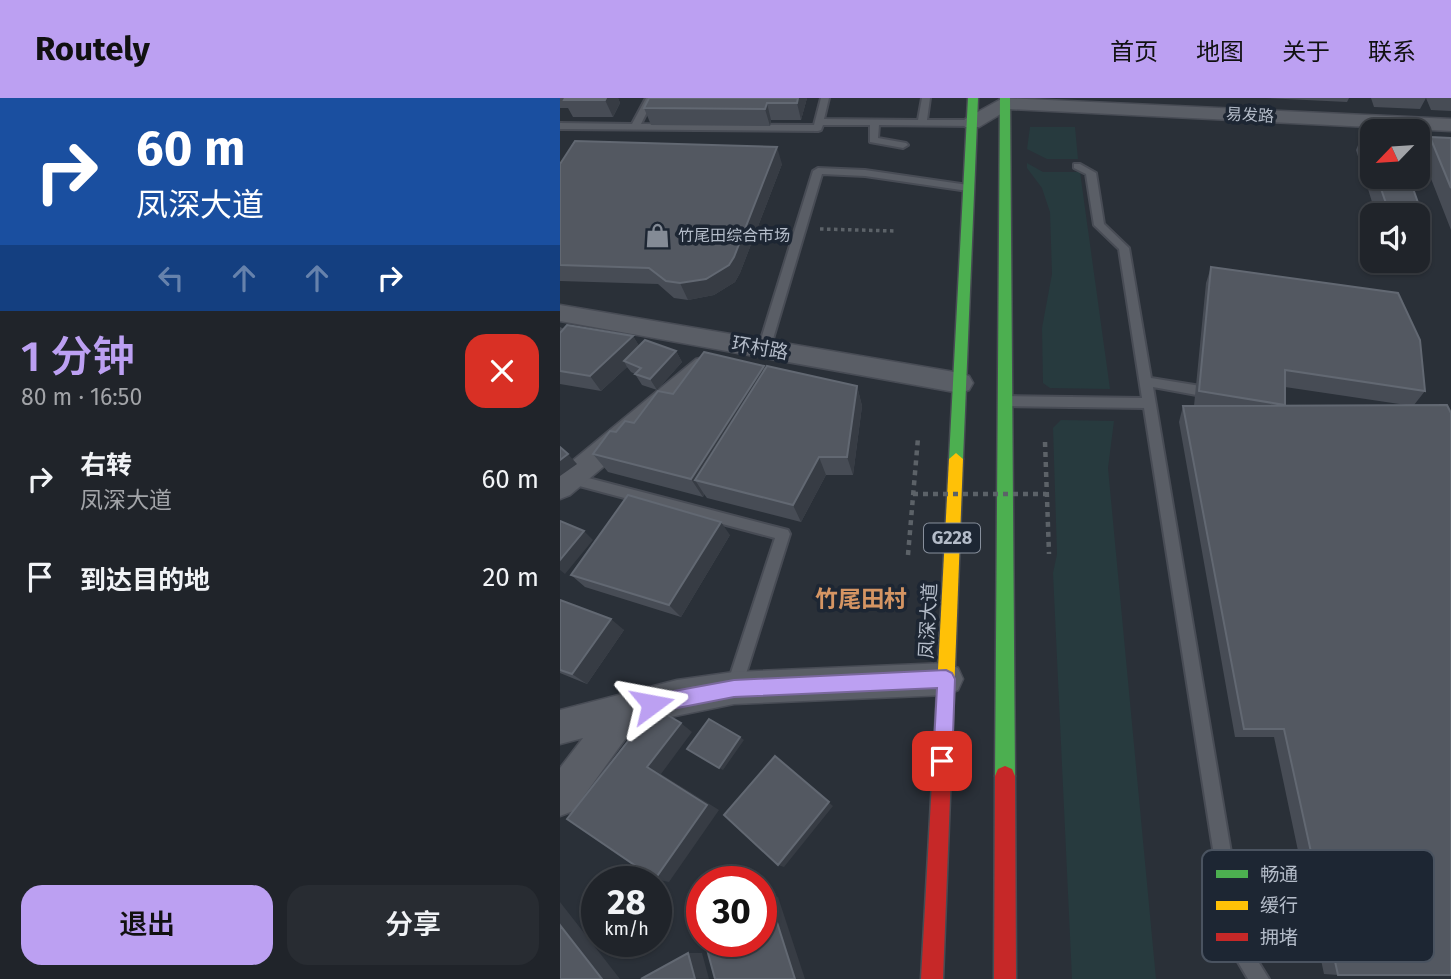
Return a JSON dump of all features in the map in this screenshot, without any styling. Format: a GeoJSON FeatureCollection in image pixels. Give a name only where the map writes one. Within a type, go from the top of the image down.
{"type":"FeatureCollection","features":[{"type":"Feature","properties":{"kind":"highway","name":"凤深大道"},"geometry":{"type":"LineString","coordinates":[[932,979],[973,98]]}},
{"type":"Feature","properties":{"kind":"highway","name":"G228"},"geometry":{"type":"LineString","coordinates":[[1005,100],[1005,979]]}},
{"type":"Feature","properties":{"kind":"street"},"geometry":{"type":"LineString","coordinates":[[972,123],[1005,100]]}},
{"type":"Feature","properties":{"kind":"street","name":"易发路"},"geometry":{"type":"LineString","coordinates":[[1005,100],[1451,125]]}},
{"type":"Feature","properties":{"kind":"street","name":"环村路"},"geometry":{"type":"LineString","coordinates":[[560,313],[960,383]]}},
{"type":"Feature","properties":{"kind":"street"},"geometry":{"type":"LineString","coordinates":[[566,483],[701,371],[728,342]]}},
{"type":"Feature","properties":{"kind":"street"},"geometry":{"type":"LineString","coordinates":[[560,727],[626,710],[734,688],[946,679]]}},
{"type":"Feature","properties":{"kind":"street"},"geometry":{"type":"LineString","coordinates":[[560,798],[626,710]]}},
{"type":"Feature","properties":{"kind":"lane"},"geometry":{"type":"LineString","coordinates":[[635,127],[650,98]]}},
{"type":"Feature","properties":{"kind":"lane"},"geometry":{"type":"LineString","coordinates":[[560,126],[818,128],[825,98]]}},
{"type":"Feature","properties":{"kind":"lane"},"geometry":{"type":"LineString","coordinates":[[922,123],[926,98]]}},
{"type":"Feature","properties":{"kind":"lane"},"geometry":{"type":"LineString","coordinates":[[819,122],[972,123]]}},
{"type":"Feature","properties":{"kind":"lane"},"geometry":{"type":"LineString","coordinates":[[875,122],[873,140],[903,145]]}},
{"type":"Feature","properties":{"kind":"lane"},"geometry":{"type":"LineString","coordinates":[[1077,166],[1091,173],[1099,225],[1124,248],[1222,850]]}},
{"type":"Feature","properties":{"kind":"lane"},"geometry":{"type":"LineString","coordinates":[[764,349],[818,171],[865,173],[968,188]]}},
{"type":"Feature","properties":{"kind":"lane"},"geometry":{"type":"LineString","coordinates":[[1145,381],[1227,395]]}},
{"type":"Feature","properties":{"kind":"lane"},"geometry":{"type":"LineString","coordinates":[[1005,401],[1149,403]]}},
{"type":"Feature","properties":{"kind":"lane"},"geometry":{"type":"LineString","coordinates":[[566,483],[783,534],[734,688]]}},
{"type":"Feature","properties":{"kind":"lane"},"geometry":{"type":"LineString","coordinates":[[1248,962],[1259,979]]}},
{"type":"Feature","properties":{"kind":"path"},"geometry":{"type":"LineString","coordinates":[[800,229],[896,231]]}},
{"type":"Feature","properties":{"kind":"path"},"geometry":{"type":"LineString","coordinates":[[908,555],[918,438]]}},
{"type":"Feature","properties":{"kind":"path"},"geometry":{"type":"LineString","coordinates":[[1045,442],[1049,554]]}},
{"type":"Feature","properties":{"kind":"path"},"geometry":{"type":"LineString","coordinates":[[913,494],[1046,494]]}},
{"type":"Feature","properties":{"kind":"green space"},"geometry":{"type":"Polygon","coordinates":[[[1030,127],[1075,127],[1078,159],[1047,159],[1027,149],[1030,127]]]}},
{"type":"Feature","properties":{"kind":"green space"},"geometry":{"type":"Polygon","coordinates":[[[1027,163],[1043,172],[1080,172],[1110,389],[1050,388],[1043,383],[1042,328],[1052,274],[1050,212],[1042,188],[1027,168],[1027,163]]]}},
{"type":"Feature","properties":{"kind":"green space"},"geometry":{"type":"Polygon","coordinates":[[[1061,420],[1114,421],[1108,468],[1156,979],[1072,979],[1053,573],[1057,554],[1053,428],[1061,420]]]}},
{"type":"Feature","properties":{"kind":"building"},"geometry":{"type":"Polygon","coordinates":[[[565,98],[606,98],[564,100],[565,98]]]}},
{"type":"Feature","properties":{"kind":"building"},"geometry":{"type":"Polygon","coordinates":[[[649,98],[798,98],[797,103],[767,103],[765,109],[644,108],[649,98]]]}},
{"type":"Feature","properties":{"kind":"building"},"geometry":{"type":"Polygon","coordinates":[[[1430,137],[1451,138],[1451,188],[1430,137]]]}},
{"type":"Feature","properties":{"kind":"building","name":"竹尾田综合市场"},"geometry":{"type":"Polygon","coordinates":[[[575,141],[777,147],[729,265],[706,279],[680,283],[666,281],[649,268],[560,265],[560,164],[575,141]]]}},
{"type":"Feature","properties":{"kind":"building"},"geometry":{"type":"Polygon","coordinates":[[[1381,189],[1413,189],[1418,203],[1386,203],[1381,189]]]}},
{"type":"Feature","properties":{"kind":"building"},"geometry":{"type":"Polygon","coordinates":[[[1211,267],[1398,293],[1420,340],[1425,391],[1285,370],[1285,405],[1199,391],[1211,267]]]}},
{"type":"Feature","properties":{"kind":"building"},"geometry":{"type":"Polygon","coordinates":[[[567,325],[633,336],[590,376],[560,371],[560,333],[567,325]]]}},
{"type":"Feature","properties":{"kind":"building"},"geometry":{"type":"Polygon","coordinates":[[[645,340],[676,351],[650,379],[635,374],[641,368],[624,361],[645,340]]]}},
{"type":"Feature","properties":{"kind":"building"},"geometry":{"type":"Polygon","coordinates":[[[704,352],[764,366],[691,479],[593,454],[610,431],[616,432],[625,421],[634,423],[658,391],[673,394],[704,352]]]}},
{"type":"Feature","properties":{"kind":"building"},"geometry":{"type":"Polygon","coordinates":[[[767,366],[857,386],[847,457],[819,457],[793,505],[695,480],[767,366]]]}},
{"type":"Feature","properties":{"kind":"building"},"geometry":{"type":"Polygon","coordinates":[[[1447,405],[1451,413],[1451,975],[1338,975],[1335,962],[1434,962],[1434,850],[1311,850],[1284,729],[1244,729],[1183,406],[1447,405]]]}},
{"type":"Feature","properties":{"kind":"building"},"geometry":{"type":"Polygon","coordinates":[[[560,447],[568,454],[560,460],[560,447]]]}},
{"type":"Feature","properties":{"kind":"building"},"geometry":{"type":"Polygon","coordinates":[[[628,495],[721,522],[669,605],[571,575],[628,495]]]}},
{"type":"Feature","properties":{"kind":"building"},"geometry":{"type":"Polygon","coordinates":[[[560,521],[584,531],[560,560],[560,521]]]}},
{"type":"Feature","properties":{"kind":"building"},"geometry":{"type":"Polygon","coordinates":[[[560,600],[611,619],[572,674],[560,670],[560,600]]]}},
{"type":"Feature","properties":{"kind":"building"},"geometry":{"type":"Polygon","coordinates":[[[664,713],[681,723],[647,767],[707,805],[664,866],[636,866],[567,819],[647,717],[664,713]]]}},
{"type":"Feature","properties":{"kind":"building"},"geometry":{"type":"Polygon","coordinates":[[[709,719],[740,737],[719,768],[687,749],[709,719]]]}},
{"type":"Feature","properties":{"kind":"building"},"geometry":{"type":"Polygon","coordinates":[[[775,756],[829,802],[778,865],[724,815],[775,756]]]}},
{"type":"Feature","properties":{"kind":"building"},"geometry":{"type":"Polygon","coordinates":[[[777,922],[795,979],[715,979],[709,957],[777,957],[777,922]]]}},
{"type":"Feature","properties":{"kind":"building"},"geometry":{"type":"Polygon","coordinates":[[[560,925],[581,952],[581,957],[585,957],[602,979],[560,979],[560,925]]]}},
{"type":"Feature","properties":{"kind":"building"},"geometry":{"type":"Polygon","coordinates":[[[686,954],[695,979],[641,979],[686,954]]]}},
{"type":"Feature","properties":{"kind":"traffic: fast"},"geometry":{"type":"LineString","coordinates":[[956,459],[973,98]]}},
{"type":"Feature","properties":{"kind":"traffic: fast"},"geometry":{"type":"LineString","coordinates":[[1005,98],[1005,776]]}},
{"type":"Feature","properties":{"kind":"traffic: slow"},"geometry":{"type":"LineString","coordinates":[[943,746],[956,459]]}},
{"type":"Feature","properties":{"kind":"traffic: jam"},"geometry":{"type":"LineString","coordinates":[[932,979],[943,746]]}},
{"type":"Feature","properties":{"kind":"traffic: jam"},"geometry":{"type":"LineString","coordinates":[[1005,776],[1005,979]]}},
{"type":"Feature","properties":{"kind":"place","name":"竹尾田综合市场"},"geometry":{"type":"Point","coordinates":[658,235]}},
{"type":"Feature","properties":{"kind":"district","name":"竹尾田村"},"geometry":{"type":"Point","coordinates":[861,599]}},
{"type":"Feature","properties":{"kind":"route"},"geometry":{"type":"LineString","coordinates":[[652,704],[734,688],[946,679],[942,761]]}}]}
